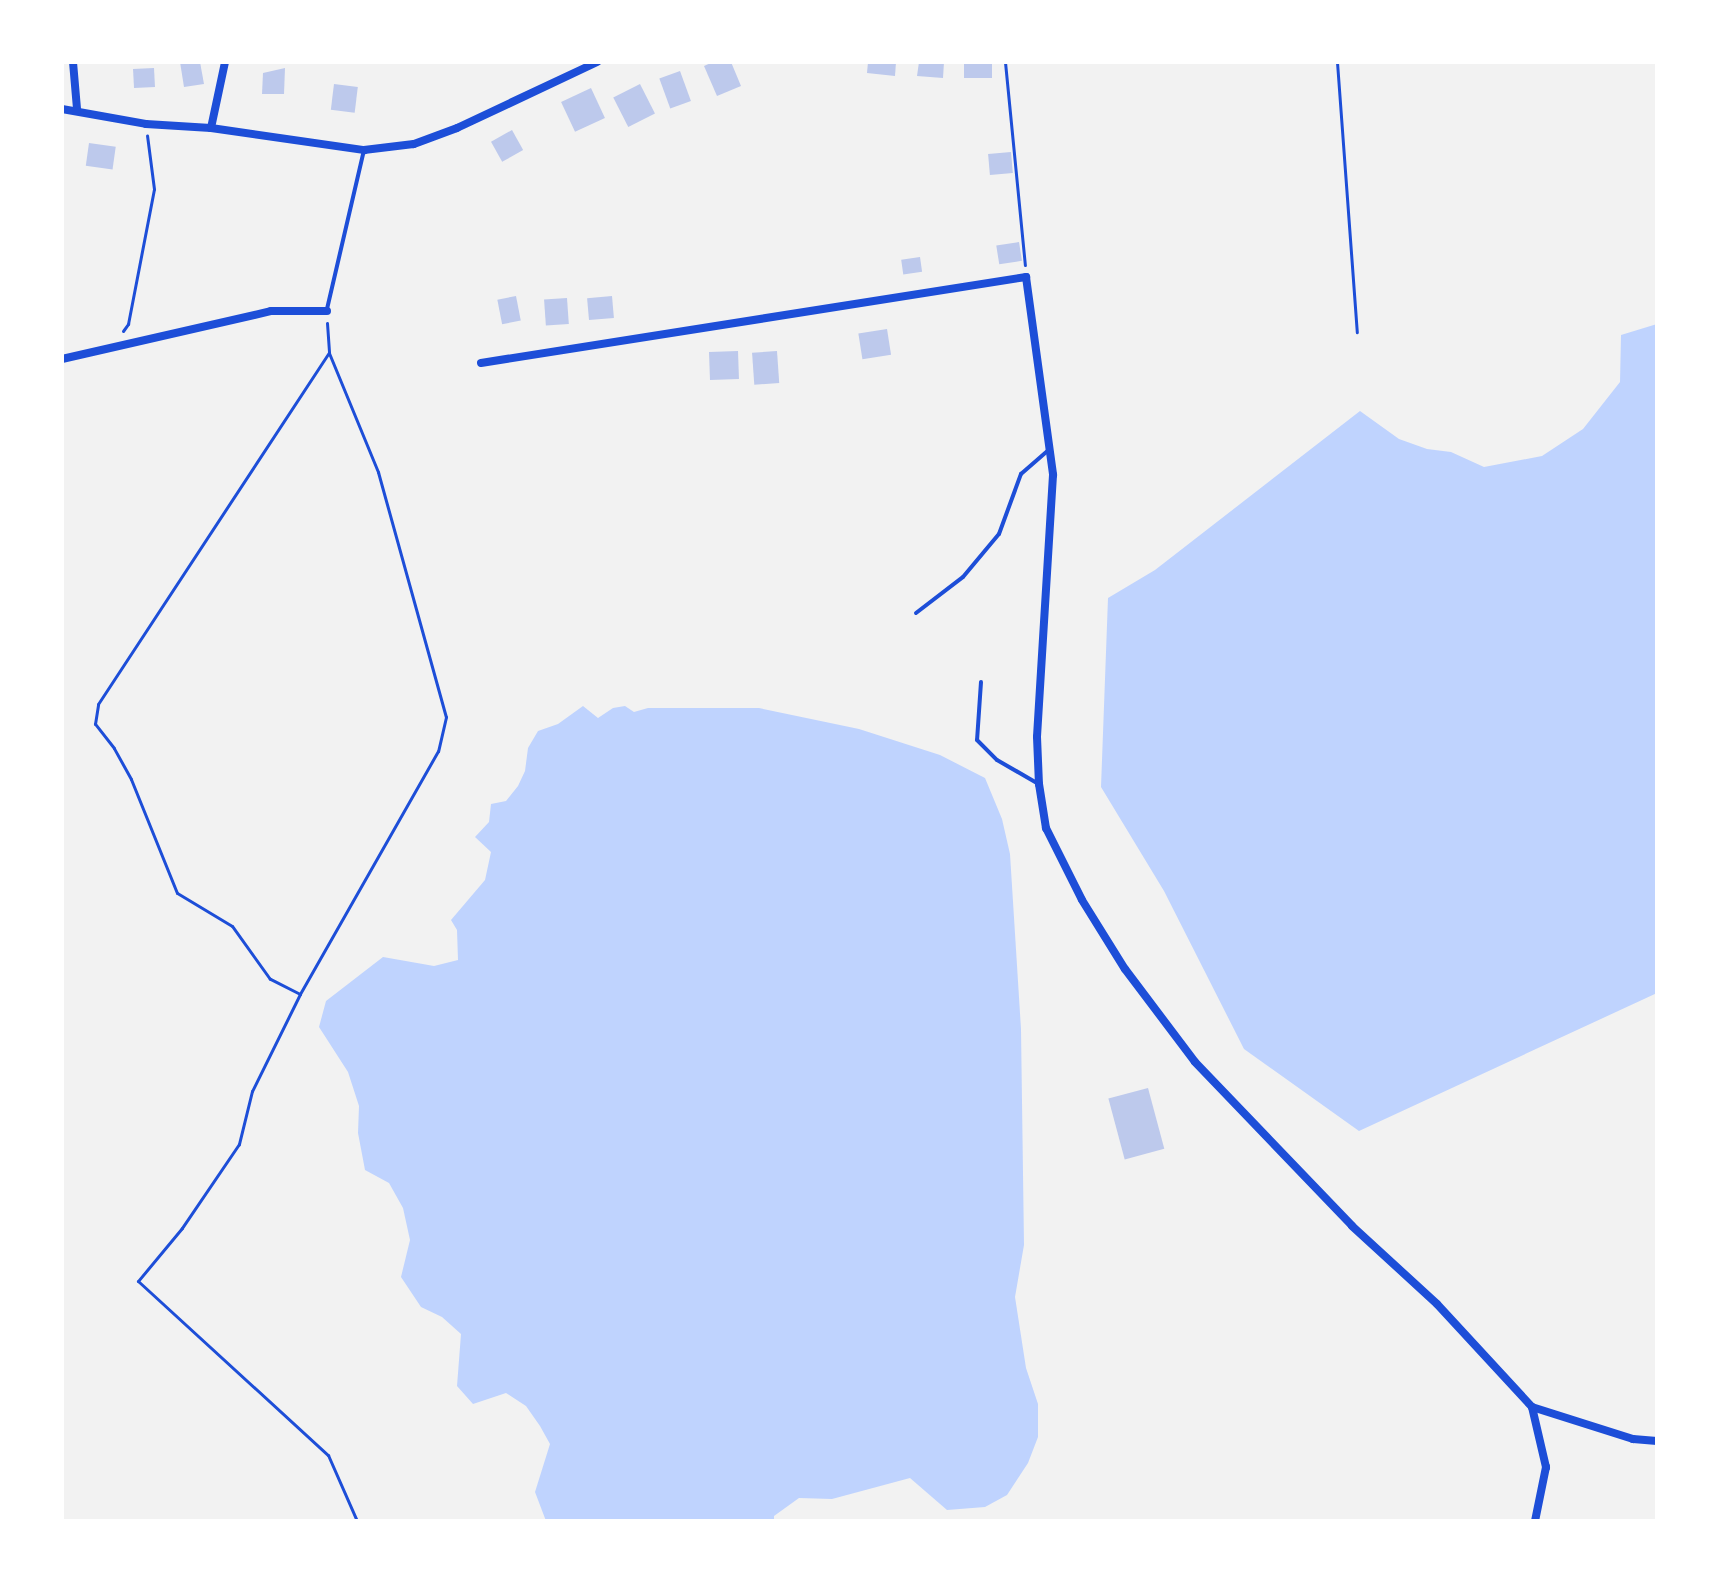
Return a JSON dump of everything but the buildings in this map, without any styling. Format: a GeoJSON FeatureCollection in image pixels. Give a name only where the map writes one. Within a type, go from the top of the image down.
{"type":"FeatureCollection","features":[{"type":"Feature","properties":{"kind":"street"},"geometry":{"type":"LineString","coordinates":[[73,62],[77,109]]}},
{"type":"Feature","properties":{"kind":"street"},"geometry":{"type":"LineString","coordinates":[[211,128],[225,62]]}},
{"type":"Feature","properties":{"kind":"street"},"geometry":{"type":"LineString","coordinates":[[62,109],[77,109],[146,124],[211,128],[364,150],[414,144],[443,134],[597,62]]}},
{"type":"Feature","properties":{"kind":"street"},"geometry":{"type":"LineString","coordinates":[[481,363],[1026,277],[1053,475],[1040,650],[1039,784],[1046,828],[1082,900],[1125,969],[1195,1062],[1352,1226],[1437,1304],[1532,1407],[1546,1467],[1535,1521]]}},
{"type":"Feature","properties":{"kind":"street"},"geometry":{"type":"LineString","coordinates":[[62,359],[111,344],[271,311],[327,311]]}},
{"type":"Feature","properties":{"kind":"street"},"geometry":{"type":"LineString","coordinates":[[1532,1407],[1633,1439],[1657,1441]]}},
{"type":"Feature","properties":{"kind":"lane"},"geometry":{"type":"LineString","coordinates":[[327,311],[364,150]]}},
{"type":"Feature","properties":{"kind":"lane"},"geometry":{"type":"LineString","coordinates":[[916,613],[963,577],[999,534],[1021,474],[1050,449]]}},
{"type":"Feature","properties":{"kind":"lane"},"geometry":{"type":"LineString","coordinates":[[981,682],[977,740],[997,760],[1039,784]]}},
{"type":"Feature","properties":{"kind":"path"},"geometry":{"type":"LineString","coordinates":[[1005,62],[1026,277]]}},
{"type":"Feature","properties":{"kind":"path"},"geometry":{"type":"LineString","coordinates":[[1337,62],[1357,332]]}},
{"type":"Feature","properties":{"kind":"path"},"geometry":{"type":"LineString","coordinates":[[111,344],[128,324],[154,189],[146,124]]}},
{"type":"Feature","properties":{"kind":"path"},"geometry":{"type":"LineString","coordinates":[[327,311],[329,353],[378,472],[446,717],[438,751],[300,994],[252,1091],[239,1144],[182,1228],[138,1281],[328,1455],[357,1521]]}},
{"type":"Feature","properties":{"kind":"path"},"geometry":{"type":"LineString","coordinates":[[300,994],[270,979],[232,926],[177,893],[131,779],[114,748],[95,724],[98,704],[329,353]]}},
{"type":"Feature","properties":{"kind":"water"},"geometry":{"type":"Polygon","coordinates":[[[1657,324],[1657,993],[1359,1131],[1244,1049],[1164,891],[1101,787],[1108,598],[1155,570],[1360,411],[1399,439],[1427,449],[1451,452],[1484,467],[1542,456],[1583,429],[1620,382],[1621,335],[1657,324]]]}},
{"type":"Feature","properties":{"kind":"water"},"geometry":{"type":"Polygon","coordinates":[[[583,706],[598,718],[613,708],[625,706],[634,712],[648,708],[759,708],[859,729],[940,755],[985,778],[1002,819],[1010,854],[1021,1029],[1024,1245],[1015,1297],[1026,1368],[1038,1404],[1038,1437],[1028,1463],[1007,1495],[985,1507],[947,1510],[910,1478],[832,1499],[799,1498],[774,1516],[774,1521],[546,1521],[535,1492],[550,1444],[540,1426],[526,1406],[506,1393],[473,1404],[457,1386],[461,1334],[442,1317],[421,1307],[401,1277],[410,1240],[403,1208],[389,1183],[365,1170],[358,1133],[359,1106],[348,1072],[319,1027],[326,1001],[383,957],[434,966],[458,960],[457,930],[451,920],[485,880],[491,852],[475,837],[489,822],[491,804],[506,801],[518,786],[525,771],[528,748],[538,731],[558,724],[583,706]]]}}]}
